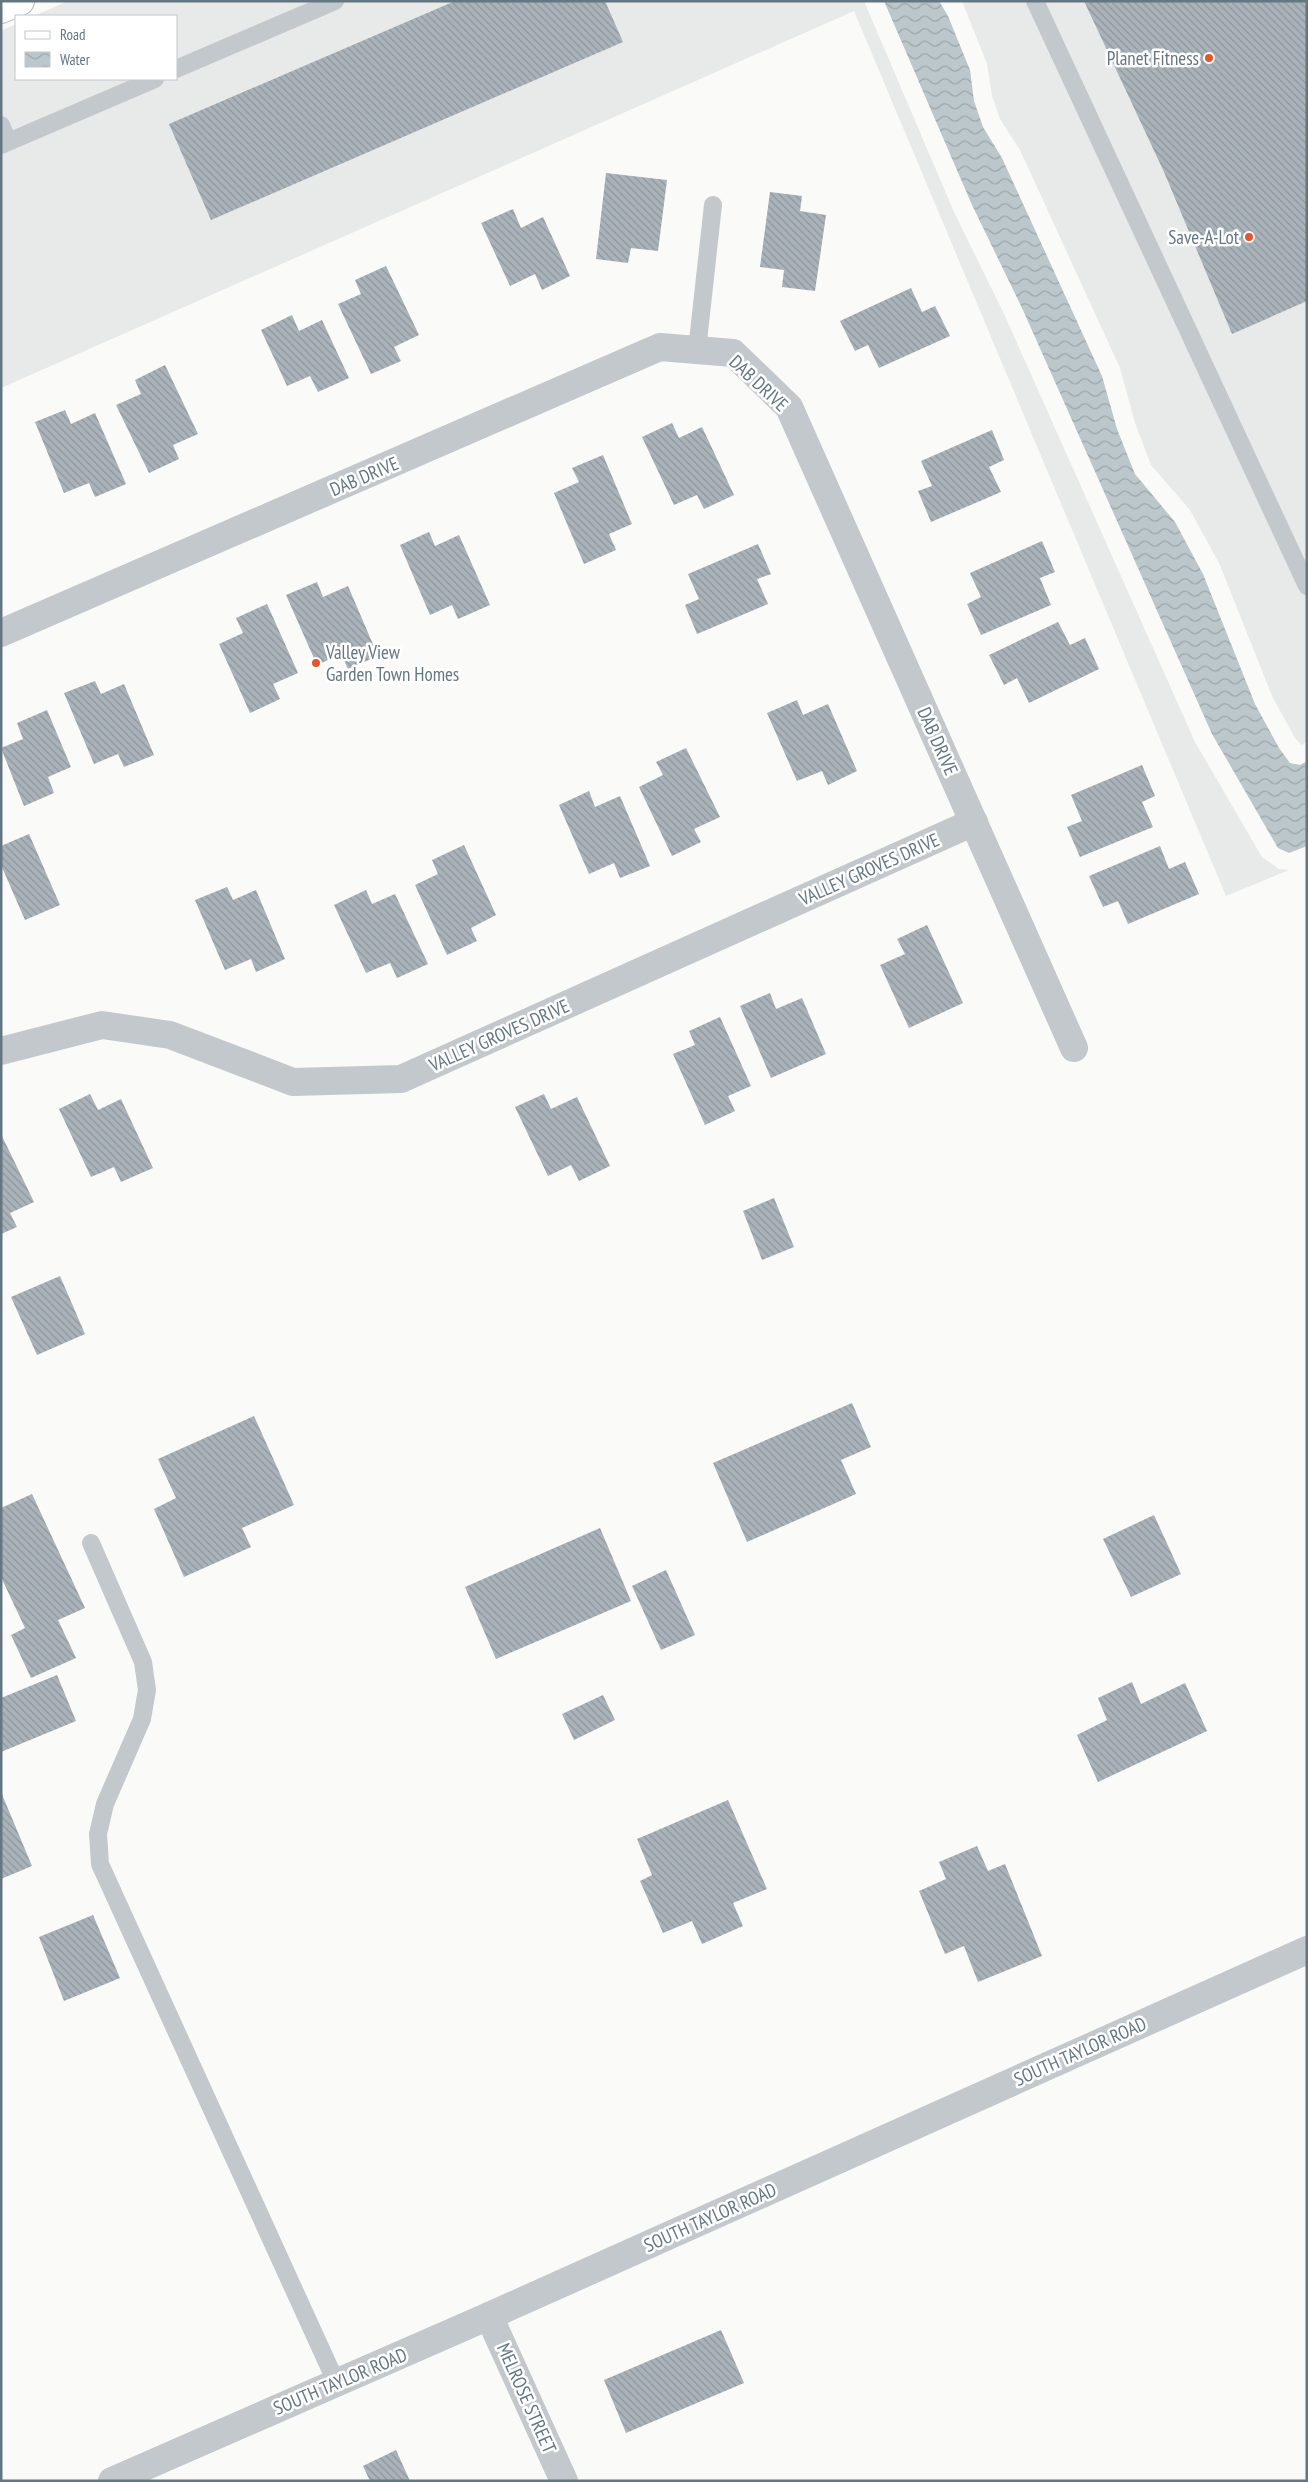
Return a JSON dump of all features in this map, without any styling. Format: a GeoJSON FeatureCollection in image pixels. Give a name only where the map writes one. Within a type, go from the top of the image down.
{"type":"FeatureCollection","features":[{"type":"Feature","properties":{"kind":"street"},"geometry":{"type":"LineString","coordinates":[[1,9],[20,1]]}},
{"type":"Feature","properties":{"kind":"street","name":"DAB DRIVE"},"geometry":{"type":"LineString","coordinates":[[1,633],[660,347],[733,353],[789,407],[1074,1048]]}},
{"type":"Feature","properties":{"kind":"street","name":"VALLEY GROVES DRIVE"},"geometry":{"type":"LineString","coordinates":[[1,1051],[102,1025],[170,1036],[293,1082],[401,1080],[974,822]]}},
{"type":"Feature","properties":{"kind":"street","name":"SOUTH TAYLOR ROAD"},"geometry":{"type":"LineString","coordinates":[[112,2481],[490,2316],[1307,1950]]}},
{"type":"Feature","properties":{"kind":"street","name":"MELROSE STREET"},"geometry":{"type":"LineString","coordinates":[[490,2316],[564,2481]]}},
{"type":"Feature","properties":{"kind":"lane"},"geometry":{"type":"LineString","coordinates":[[178,69],[335,1]]}},
{"type":"Feature","properties":{"kind":"lane"},"geometry":{"type":"LineString","coordinates":[[1034,1],[1307,586]]}},
{"type":"Feature","properties":{"kind":"lane"},"geometry":{"type":"LineString","coordinates":[[1,125],[5,143],[153,80]]}},
{"type":"Feature","properties":{"kind":"lane"},"geometry":{"type":"LineString","coordinates":[[697,350],[713,205]]}},
{"type":"Feature","properties":{"kind":"lane"},"geometry":{"type":"LineString","coordinates":[[91,1543],[143,1662],[147,1690],[142,1719],[105,1804],[98,1834],[100,1864],[336,2382]]}},
{"type":"Feature","properties":{"kind":"shaded area"},"geometry":{"type":"Polygon","coordinates":[[[68,1],[864,1],[954,212],[1005,316],[1195,742],[1262,857],[1279,869],[1289,870],[1226,896],[854,11],[1,388],[1,31],[15,24],[15,80],[178,80],[178,15],[36,15],[68,1]]]}},
{"type":"Feature","properties":{"kind":"shaded area"},"geometry":{"type":"Polygon","coordinates":[[[962,1],[1307,1],[1307,742],[1301,745],[1295,738],[1272,696],[1220,565],[1190,510],[1151,465],[1135,423],[1120,368],[1020,150],[1000,119],[992,96],[987,64],[962,1]]]}},
{"type":"Feature","properties":{"kind":"water"},"geometry":{"type":"Polygon","coordinates":[[[884,1],[939,1],[948,16],[970,70],[974,101],[983,127],[1002,158],[1102,376],[1117,429],[1135,474],[1175,522],[1203,574],[1255,704],[1279,748],[1290,763],[1300,765],[1307,761],[1307,846],[1289,853],[1278,848],[1212,734],[1022,308],[972,205],[884,1]]]}},
{"type":"Feature","properties":{"kind":"building"},"geometry":{"type":"Polygon","coordinates":[[[455,1],[605,1],[623,42],[211,220],[169,124],[455,1]]]}},
{"type":"Feature","properties":{"kind":"building"},"geometry":{"type":"Polygon","coordinates":[[[1084,1],[1307,1],[1307,301],[1232,334],[1164,172],[1084,1]]]}},
{"type":"Feature","properties":{"kind":"building"},"geometry":{"type":"Polygon","coordinates":[[[606,173],[667,180],[658,251],[631,248],[628,263],[596,259],[606,173]]]}},
{"type":"Feature","properties":{"kind":"building"},"geometry":{"type":"Polygon","coordinates":[[[770,192],[802,196],[800,211],[826,215],[815,291],[782,287],[784,270],[760,267],[770,192]]]}},
{"type":"Feature","properties":{"kind":"building"},"geometry":{"type":"Polygon","coordinates":[[[513,209],[521,228],[543,217],[570,276],[542,290],[535,274],[510,286],[481,223],[513,209]]]}},
{"type":"Feature","properties":{"kind":"building"},"geometry":{"type":"Polygon","coordinates":[[[386,266],[419,335],[394,347],[401,361],[371,374],[338,304],[361,294],[355,280],[386,266]]]}},
{"type":"Feature","properties":{"kind":"building"},"geometry":{"type":"Polygon","coordinates":[[[911,288],[922,312],[935,306],[950,336],[879,368],[868,345],[855,351],[840,321],[911,288]]]}},
{"type":"Feature","properties":{"kind":"building"},"geometry":{"type":"Polygon","coordinates":[[[292,315],[299,331],[322,320],[349,378],[318,392],[310,376],[287,386],[261,330],[292,315]]]}},
{"type":"Feature","properties":{"kind":"building"},"geometry":{"type":"Polygon","coordinates":[[[165,365],[198,434],[173,445],[179,459],[149,473],[116,405],[141,394],[135,380],[165,365]]]}},
{"type":"Feature","properties":{"kind":"building"},"geometry":{"type":"Polygon","coordinates":[[[65,410],[71,424],[95,413],[126,484],[95,497],[89,483],[64,493],[35,422],[65,410]]]}},
{"type":"Feature","properties":{"kind":"building"},"geometry":{"type":"Polygon","coordinates":[[[672,423],[679,438],[702,427],[734,495],[704,509],[697,495],[674,505],[642,437],[672,423]]]}},
{"type":"Feature","properties":{"kind":"building"},"geometry":{"type":"Polygon","coordinates":[[[992,430],[1004,460],[989,467],[1001,492],[931,522],[918,491],[932,486],[921,461],[992,430]]]}},
{"type":"Feature","properties":{"kind":"building"},"geometry":{"type":"Polygon","coordinates":[[[603,455],[632,524],[609,534],[616,550],[584,564],[554,493],[579,482],[572,468],[603,455]]]}},
{"type":"Feature","properties":{"kind":"building"},"geometry":{"type":"Polygon","coordinates":[[[429,532],[435,546],[459,535],[490,605],[458,619],[452,605],[430,615],[400,545],[429,532]]]}},
{"type":"Feature","properties":{"kind":"building"},"geometry":{"type":"Polygon","coordinates":[[[1042,541],[1055,572],[1040,578],[1051,605],[981,635],[967,604],[981,597],[970,573],[1042,541]]]}},
{"type":"Feature","properties":{"kind":"building"},"geometry":{"type":"Polygon","coordinates":[[[758,544],[771,574],[757,579],[768,604],[697,634],[685,605],[699,599],[688,574],[758,544]]]}},
{"type":"Feature","properties":{"kind":"building"},"geometry":{"type":"Polygon","coordinates":[[[317,582],[323,597],[348,586],[378,656],[348,669],[341,654],[317,665],[286,595],[317,582]]]}},
{"type":"Feature","properties":{"kind":"building"},"geometry":{"type":"Polygon","coordinates":[[[267,604],[298,673],[273,684],[280,699],[250,713],[219,644],[243,633],[236,618],[267,604]]]}},
{"type":"Feature","properties":{"kind":"building"},"geometry":{"type":"Polygon","coordinates":[[[1058,622],[1070,645],[1085,638],[1099,669],[1029,703],[1017,678],[1004,685],[989,655],[1058,622]]]}},
{"type":"Feature","properties":{"kind":"building"},"geometry":{"type":"Polygon","coordinates":[[[95,681],[101,694],[124,684],[154,755],[124,767],[118,754],[94,764],[64,693],[95,681]]]}},
{"type":"Feature","properties":{"kind":"building"},"geometry":{"type":"Polygon","coordinates":[[[797,700],[803,715],[828,704],[857,771],[828,785],[822,771],[797,781],[767,713],[797,700]]]}},
{"type":"Feature","properties":{"kind":"building"},"geometry":{"type":"Polygon","coordinates":[[[47,710],[71,767],[48,777],[54,793],[24,806],[1,748],[23,739],[17,723],[47,710]]]}},
{"type":"Feature","properties":{"kind":"building"},"geometry":{"type":"Polygon","coordinates":[[[686,748],[720,817],[694,829],[701,842],[672,856],[639,787],[663,775],[656,762],[686,748]]]}},
{"type":"Feature","properties":{"kind":"building"},"geometry":{"type":"Polygon","coordinates":[[[1142,765],[1155,796],[1142,802],[1153,827],[1080,857],[1067,827],[1082,821],[1071,795],[1142,765]]]}},
{"type":"Feature","properties":{"kind":"building"},"geometry":{"type":"Polygon","coordinates":[[[589,791],[595,807],[620,796],[650,866],[620,878],[614,863],[589,874],[559,805],[589,791]]]}},
{"type":"Feature","properties":{"kind":"building"},"geometry":{"type":"Polygon","coordinates":[[[29,834],[60,905],[25,920],[1,865],[1,846],[29,834]]]}},
{"type":"Feature","properties":{"kind":"building"},"geometry":{"type":"Polygon","coordinates":[[[464,845],[496,915],[471,928],[477,941],[447,955],[415,885],[438,874],[432,860],[464,845]]]}},
{"type":"Feature","properties":{"kind":"building"},"geometry":{"type":"Polygon","coordinates":[[[1160,846],[1169,869],[1185,862],[1199,894],[1128,924],[1118,901],[1103,907],[1089,876],[1160,846]]]}},
{"type":"Feature","properties":{"kind":"building"},"geometry":{"type":"Polygon","coordinates":[[[227,887],[233,900],[256,890],[285,959],[256,972],[251,959],[225,970],[195,900],[227,887]]]}},
{"type":"Feature","properties":{"kind":"building"},"geometry":{"type":"Polygon","coordinates":[[[366,890],[372,904],[395,894],[428,964],[397,978],[390,963],[366,973],[334,905],[366,890]]]}},
{"type":"Feature","properties":{"kind":"building"},"geometry":{"type":"Polygon","coordinates":[[[927,925],[963,1003],[909,1028],[880,965],[905,954],[897,939],[927,925]]]}},
{"type":"Feature","properties":{"kind":"building"},"geometry":{"type":"Polygon","coordinates":[[[770,993],[776,1009],[802,998],[826,1054],[771,1078],[740,1006],[770,993]]]}},
{"type":"Feature","properties":{"kind":"building"},"geometry":{"type":"Polygon","coordinates":[[[720,1017],[751,1086],[728,1096],[735,1111],[705,1125],[673,1054],[695,1045],[689,1031],[720,1017]]]}},
{"type":"Feature","properties":{"kind":"building"},"geometry":{"type":"Polygon","coordinates":[[[90,1094],[98,1110],[121,1099],[153,1168],[121,1182],[114,1167],[91,1177],[59,1109],[90,1094]]]}},
{"type":"Feature","properties":{"kind":"building"},"geometry":{"type":"Polygon","coordinates":[[[544,1094],[551,1109],[577,1097],[610,1166],[579,1181],[571,1165],[548,1176],[515,1107],[544,1094]]]}},
{"type":"Feature","properties":{"kind":"building"},"geometry":{"type":"Polygon","coordinates":[[[1,1134],[34,1202],[10,1213],[17,1227],[1,1234],[1,1134]]]}},
{"type":"Feature","properties":{"kind":"building"},"geometry":{"type":"Polygon","coordinates":[[[774,1198],[794,1247],[762,1260],[743,1211],[774,1198]]]}},
{"type":"Feature","properties":{"kind":"building"},"geometry":{"type":"Polygon","coordinates":[[[60,1276],[85,1334],[37,1355],[11,1297],[60,1276]]]}},
{"type":"Feature","properties":{"kind":"building"},"geometry":{"type":"Polygon","coordinates":[[[852,1403],[871,1447],[841,1460],[856,1494],[747,1542],[713,1463],[852,1403]]]}},
{"type":"Feature","properties":{"kind":"building"},"geometry":{"type":"Polygon","coordinates":[[[254,1416],[294,1505],[242,1528],[251,1547],[184,1577],[154,1509],[176,1498],[158,1459],[254,1416]]]}},
{"type":"Feature","properties":{"kind":"building"},"geometry":{"type":"Polygon","coordinates":[[[32,1494],[85,1608],[58,1620],[76,1658],[31,1678],[11,1635],[25,1628],[1,1577],[1,1508],[32,1494]]]}},
{"type":"Feature","properties":{"kind":"building"},"geometry":{"type":"Polygon","coordinates":[[[1154,1515],[1181,1574],[1131,1597],[1103,1539],[1154,1515]]]}},
{"type":"Feature","properties":{"kind":"building"},"geometry":{"type":"Polygon","coordinates":[[[600,1528],[631,1601],[496,1659],[465,1587],[600,1528]]]}},
{"type":"Feature","properties":{"kind":"building"},"geometry":{"type":"Polygon","coordinates":[[[666,1570],[695,1635],[661,1650],[632,1586],[666,1570]]]}},
{"type":"Feature","properties":{"kind":"building"},"geometry":{"type":"Polygon","coordinates":[[[57,1675],[76,1721],[1,1752],[1,1698],[57,1675]]]}},
{"type":"Feature","properties":{"kind":"building"},"geometry":{"type":"Polygon","coordinates":[[[1132,1682],[1141,1704],[1185,1683],[1207,1731],[1098,1782],[1077,1735],[1107,1720],[1098,1698],[1132,1682]]]}},
{"type":"Feature","properties":{"kind":"building"},"geometry":{"type":"Polygon","coordinates":[[[603,1695],[615,1720],[574,1740],[562,1714],[603,1695]]]}},
{"type":"Feature","properties":{"kind":"building"},"geometry":{"type":"Polygon","coordinates":[[[1,1792],[32,1866],[1,1879],[1,1792]]]}},
{"type":"Feature","properties":{"kind":"building"},"geometry":{"type":"Polygon","coordinates":[[[728,1800],[767,1889],[733,1903],[743,1926],[702,1944],[692,1921],[663,1933],[640,1881],[652,1875],[637,1839],[728,1800]]]}},
{"type":"Feature","properties":{"kind":"building"},"geometry":{"type":"Polygon","coordinates":[[[977,1846],[988,1871],[1005,1864],[1042,1956],[978,1982],[964,1946],[945,1954],[919,1891],[946,1879],[939,1862],[977,1846]]]}},
{"type":"Feature","properties":{"kind":"building"},"geometry":{"type":"Polygon","coordinates":[[[93,1915],[120,1978],[64,2001],[39,1937],[93,1915]]]}},
{"type":"Feature","properties":{"kind":"building"},"geometry":{"type":"Polygon","coordinates":[[[721,2330],[744,2383],[626,2433],[604,2380],[721,2330]]]}},
{"type":"Feature","properties":{"kind":"building"},"geometry":{"type":"Polygon","coordinates":[[[396,2450],[410,2481],[370,2481],[363,2466],[396,2450]]]}},
{"type":"Feature","properties":{"kind":"place","name":"Planet Fitness"},"geometry":{"type":"Point","coordinates":[1209,58]}},
{"type":"Feature","properties":{"kind":"place","name":"Save-A-Lot"},"geometry":{"type":"Point","coordinates":[1249,237]}},
{"type":"Feature","properties":{"kind":"place","name":"Valley View Garden Town Homes"},"geometry":{"type":"Point","coordinates":[316,663]}}]}
